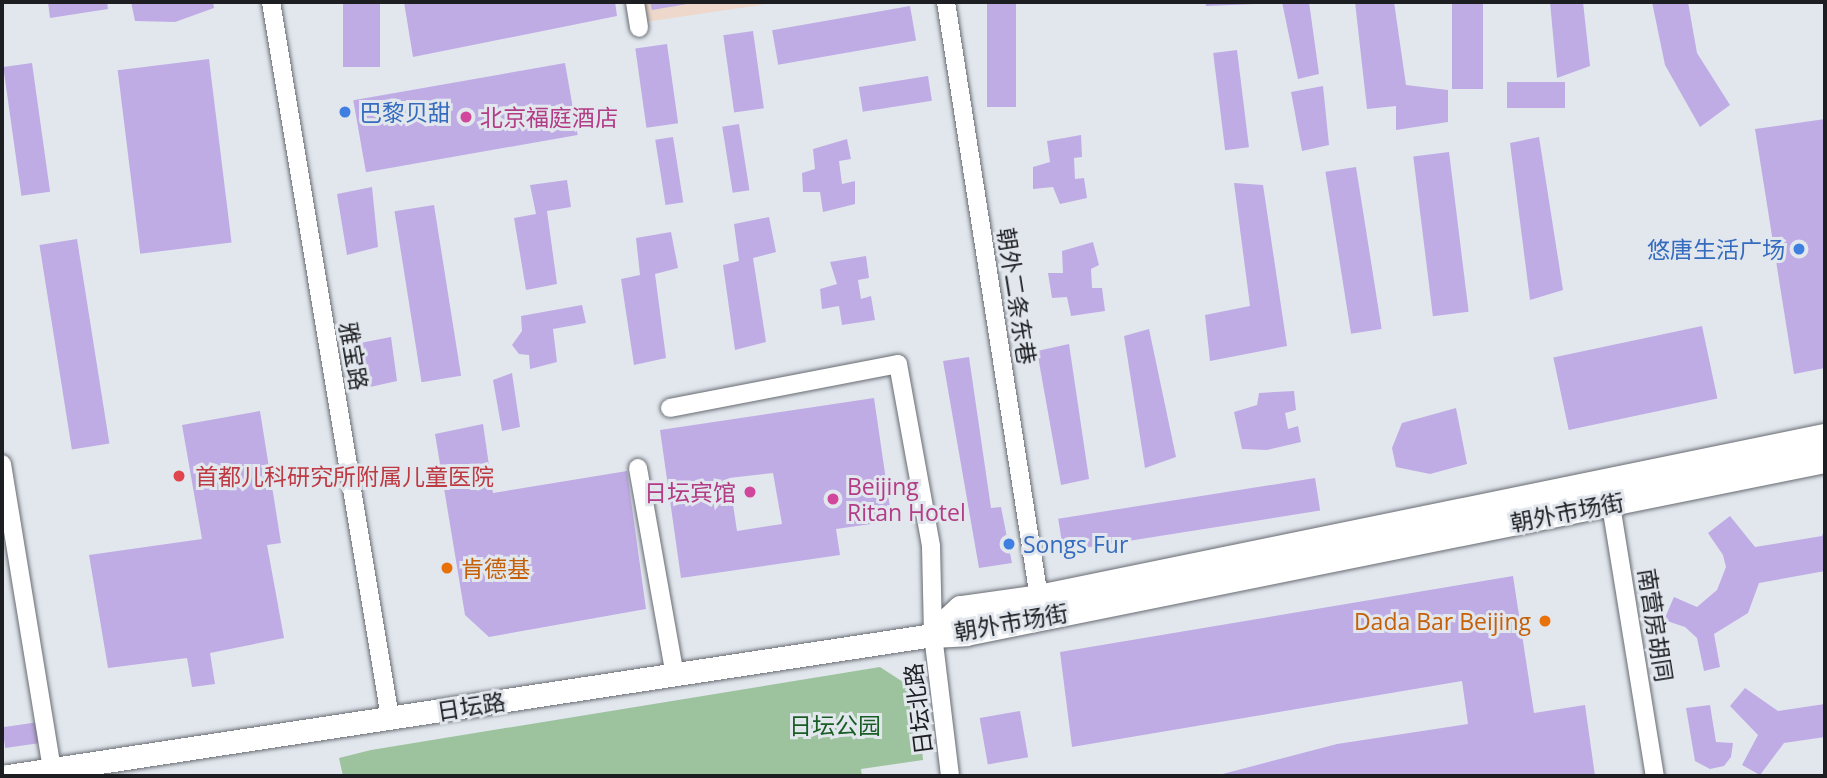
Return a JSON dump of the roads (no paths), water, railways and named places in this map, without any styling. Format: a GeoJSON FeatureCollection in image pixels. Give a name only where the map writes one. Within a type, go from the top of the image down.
{"type":"FeatureCollection","features":[{"type":"Feature","properties":{"kind":"main road","name":"朝外市场街"},"geometry":{"type":"LineString","coordinates":[[933,635],[966,632],[1609,492],[1825,437]]}},
{"type":"Feature","properties":{"kind":"main road","name":"朝外市场街"},"geometry":{"type":"LineString","coordinates":[[933,635],[961,609],[1039,598],[1609,492],[1825,460]]}},
{"type":"Feature","properties":{"kind":"street","name":"雅宝路"},"geometry":{"type":"LineString","coordinates":[[271,2],[390,718]]}},
{"type":"Feature","properties":{"kind":"street"},"geometry":{"type":"LineString","coordinates":[[635,2],[639,28]]}},
{"type":"Feature","properties":{"kind":"street","name":"朝外二条东巷"},"geometry":{"type":"LineString","coordinates":[[946,2],[1039,598]]}},
{"type":"Feature","properties":{"kind":"street","name":"日坛北路"},"geometry":{"type":"LineString","coordinates":[[670,408],[898,364],[931,546],[933,635],[950,776]]}},
{"type":"Feature","properties":{"kind":"street"},"geometry":{"type":"LineString","coordinates":[[2,464],[52,770]]}},
{"type":"Feature","properties":{"kind":"street"},"geometry":{"type":"LineString","coordinates":[[638,468],[675,675]]}},
{"type":"Feature","properties":{"kind":"street","name":"南营房胡同"},"geometry":{"type":"LineString","coordinates":[[1609,492],[1655,776]]}},
{"type":"Feature","properties":{"kind":"street","name":"日坛路"},"geometry":{"type":"LineString","coordinates":[[8,776],[933,635]]}},
{"type":"Feature","properties":{"kind":"place","name":"巴黎贝甜"},"geometry":{"type":"Point","coordinates":[345,112]}},
{"type":"Feature","properties":{"kind":"place","name":"北京福庭酒店"},"geometry":{"type":"Point","coordinates":[466,117]}},
{"type":"Feature","properties":{"kind":"place","name":"悠唐生活广场"},"geometry":{"type":"Point","coordinates":[1799,249]}},
{"type":"Feature","properties":{"kind":"place","name":"首都儿科研究所附属儿童医院"},"geometry":{"type":"Point","coordinates":[179,476]}},
{"type":"Feature","properties":{"kind":"place","name":"日坛宾馆"},"geometry":{"type":"Point","coordinates":[750,492]}},
{"type":"Feature","properties":{"kind":"place","name":"Beijing Ritan Hotel"},"geometry":{"type":"Point","coordinates":[833,499]}},
{"type":"Feature","properties":{"kind":"place","name":"Songs Fur"},"geometry":{"type":"Point","coordinates":[1009,544]}},
{"type":"Feature","properties":{"kind":"place","name":"肯德基"},"geometry":{"type":"Point","coordinates":[447,568]}},
{"type":"Feature","properties":{"kind":"place","name":"Dada Bar Beijing"},"geometry":{"type":"Point","coordinates":[1545,621]}},
{"type":"Feature","properties":{"kind":"park label","name":"日坛公园"},"geometry":{"type":"Point","coordinates":[835,725]}}]}
